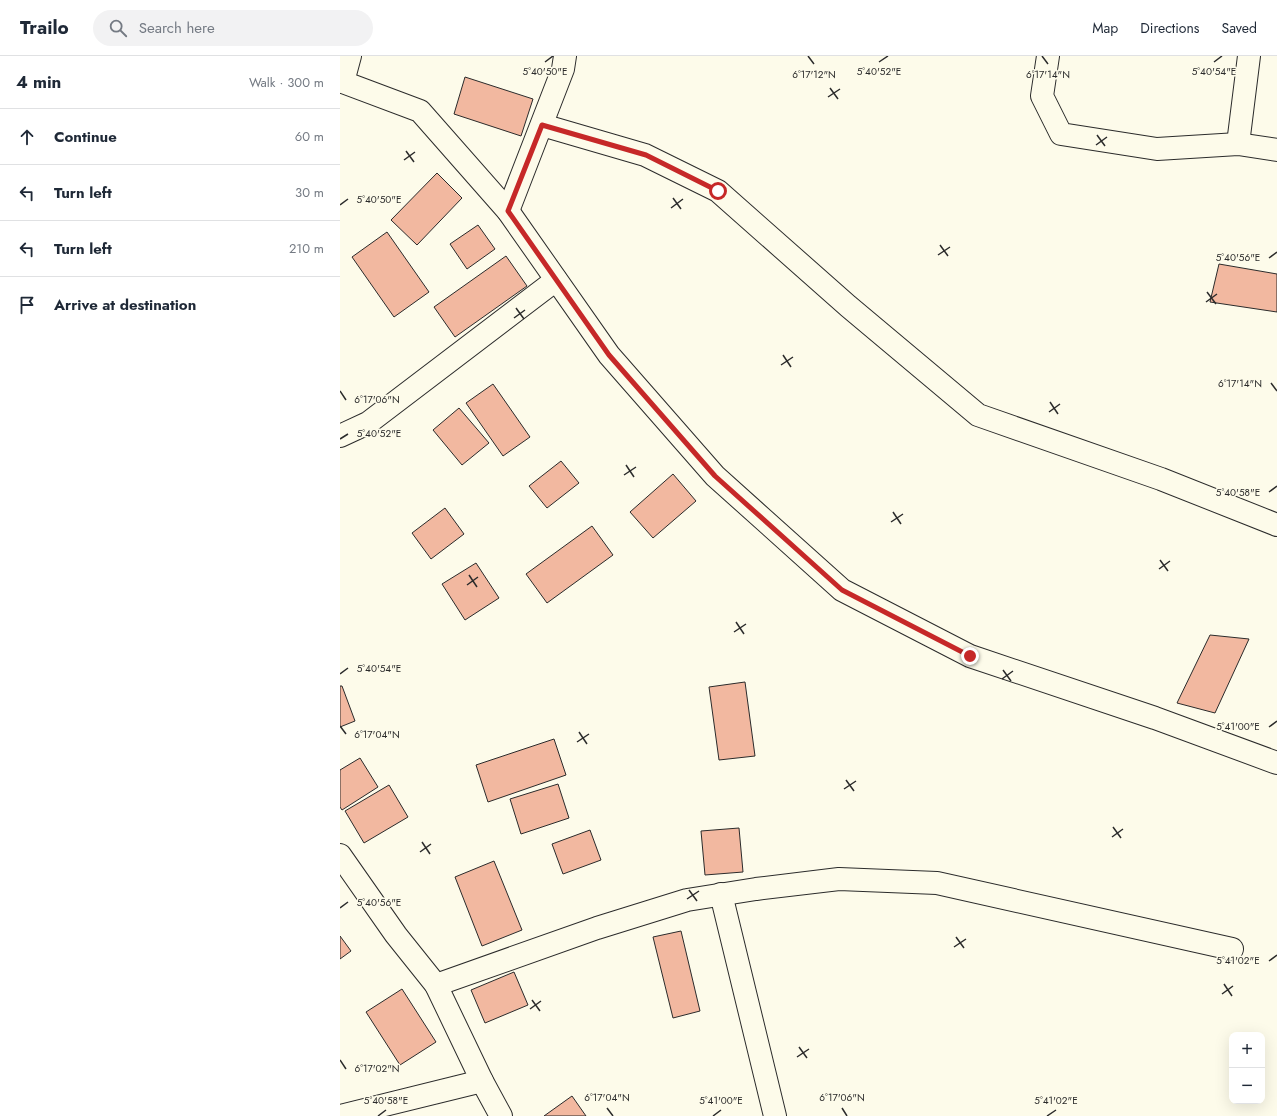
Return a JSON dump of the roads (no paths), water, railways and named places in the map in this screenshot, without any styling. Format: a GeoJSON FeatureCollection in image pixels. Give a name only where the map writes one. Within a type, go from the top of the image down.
{"type":"FeatureCollection","features":[{"type":"Feature","properties":{"kind":"street"},"geometry":{"type":"LineString","coordinates":[[350,56],[342,82],[420,111],[508,211],[609,355],[715,476],[842,590],[970,656],[1154,718],[1277,763]]}},
{"type":"Feature","properties":{"kind":"street"},"geometry":{"type":"LineString","coordinates":[[508,211],[563,69],[565,56]]}},
{"type":"Feature","properties":{"kind":"street"},"geometry":{"type":"LineString","coordinates":[[1048,56],[1042,96],[1061,134],[1157,149],[1238,144],[1277,150]]}},
{"type":"Feature","properties":{"kind":"street"},"geometry":{"type":"LineString","coordinates":[[1238,144],[1249,56]]}},
{"type":"Feature","properties":{"kind":"street"},"geometry":{"type":"LineString","coordinates":[[542,125],[646,155],[718,191],[848,306],[978,415],[1161,479],[1277,524]]}},
{"type":"Feature","properties":{"kind":"street"},"geometry":{"type":"LineString","coordinates":[[340,436],[368,423],[556,280]]}},
{"type":"Feature","properties":{"kind":"street"},"geometry":{"type":"LineString","coordinates":[[340,855],[396,935],[436,985],[482,1081],[501,1116]]}},
{"type":"Feature","properties":{"kind":"street"},"geometry":{"type":"LineString","coordinates":[[436,985],[604,926],[687,900],[756,889],[839,879],[937,883],[1232,949]]}},
{"type":"Feature","properties":{"kind":"street"},"geometry":{"type":"LineString","coordinates":[[721,894],[775,1116]]}},
{"type":"Feature","properties":{"kind":"street"},"geometry":{"type":"LineString","coordinates":[[340,1116],[482,1081]]}}]}
